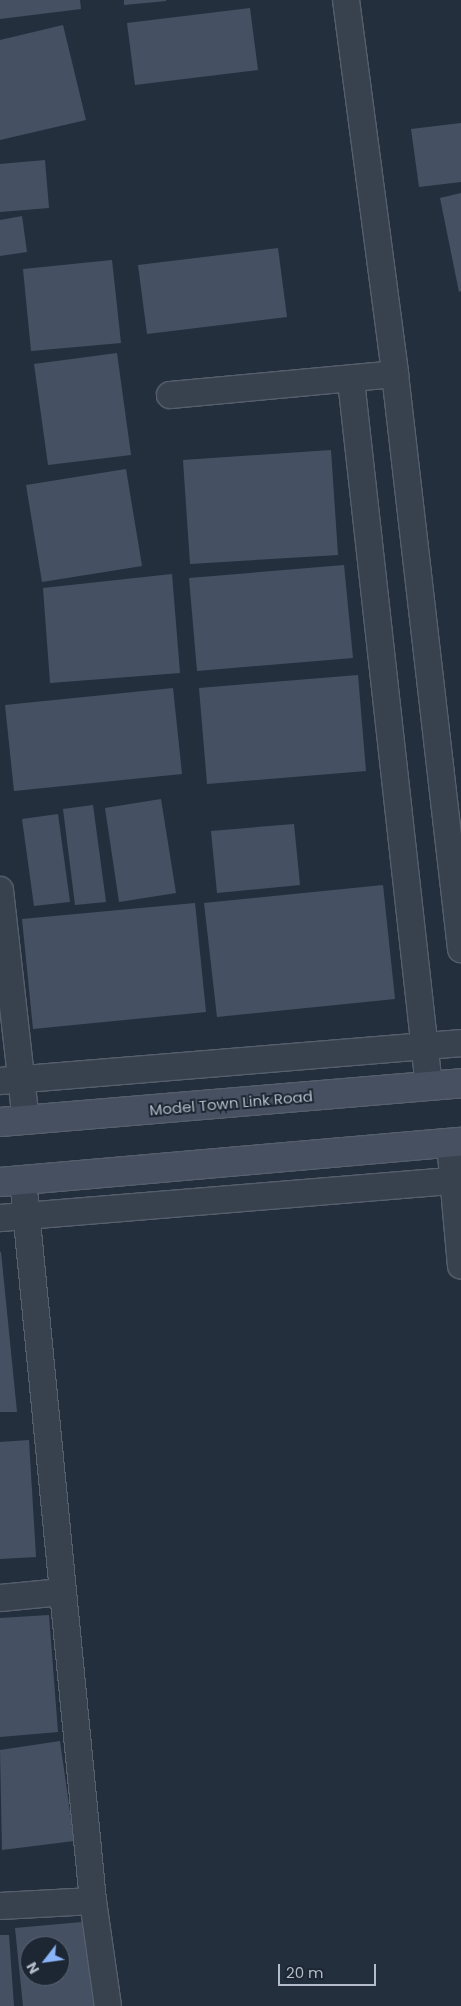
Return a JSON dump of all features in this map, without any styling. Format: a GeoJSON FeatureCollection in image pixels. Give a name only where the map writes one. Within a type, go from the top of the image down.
{"type":"FeatureCollection","features":[{"type":"Feature","properties":{"kind":"main road","name":"Model Town Link Road"},"geometry":{"type":"LineString","coordinates":[[13,1122],[461,1083]]}},
{"type":"Feature","properties":{"kind":"main road"},"geometry":{"type":"LineString","coordinates":[[12,1181],[456,1143]]}},
{"type":"Feature","properties":{"kind":"street"},"geometry":{"type":"LineString","coordinates":[[346,0],[395,374],[461,949]]}},
{"type":"Feature","properties":{"kind":"street"},"geometry":{"type":"LineString","coordinates":[[170,395],[351,380],[395,374]]}},
{"type":"Feature","properties":{"kind":"street"},"geometry":{"type":"LineString","coordinates":[[351,380],[429,1086]]}},
{"type":"Feature","properties":{"kind":"street"},"geometry":{"type":"LineString","coordinates":[[0,890],[13,1122]]}},
{"type":"Feature","properties":{"kind":"street"},"geometry":{"type":"LineString","coordinates":[[11,1080],[461,1043]]}},
{"type":"Feature","properties":{"kind":"street"},"geometry":{"type":"LineString","coordinates":[[456,1143],[461,1266]]}},
{"type":"Feature","properties":{"kind":"street"},"geometry":{"type":"LineString","coordinates":[[12,1181],[27,1216],[93,1902],[108,2006]]}},
{"type":"Feature","properties":{"kind":"street"},"geometry":{"type":"LineString","coordinates":[[0,1218],[457,1181]]}},
{"type":"Feature","properties":{"kind":"street"},"geometry":{"type":"LineString","coordinates":[[0,1598],[62,1592]]}},
{"type":"Feature","properties":{"kind":"street"},"geometry":{"type":"LineString","coordinates":[[0,1906],[93,1902]]}},
{"type":"Feature","properties":{"kind":"building"},"geometry":{"type":"Polygon","coordinates":[[[0,0],[80,0],[81,9],[0,19],[0,0]]]}},
{"type":"Feature","properties":{"kind":"building"},"geometry":{"type":"Polygon","coordinates":[[[124,0],[166,0],[166,1],[124,5],[124,0]]]}},
{"type":"Feature","properties":{"kind":"building"},"geometry":{"type":"Polygon","coordinates":[[[250,8],[258,70],[135,85],[127,23],[250,8]]]}},
{"type":"Feature","properties":{"kind":"building"},"geometry":{"type":"Polygon","coordinates":[[[63,25],[86,120],[0,140],[0,40],[63,25]]]}},
{"type":"Feature","properties":{"kind":"building"},"geometry":{"type":"Polygon","coordinates":[[[461,123],[461,182],[419,187],[411,129],[461,123]]]}},
{"type":"Feature","properties":{"kind":"building"},"geometry":{"type":"Polygon","coordinates":[[[45,160],[49,208],[0,212],[0,164],[45,160]]]}},
{"type":"Feature","properties":{"kind":"building"},"geometry":{"type":"Polygon","coordinates":[[[461,193],[461,291],[459,292],[440,198],[461,193]]]}},
{"type":"Feature","properties":{"kind":"building"},"geometry":{"type":"Polygon","coordinates":[[[22,216],[27,252],[0,256],[0,220],[22,216]]]}},
{"type":"Feature","properties":{"kind":"building"},"geometry":{"type":"Polygon","coordinates":[[[278,248],[287,317],[147,334],[138,265],[278,248]]]}},
{"type":"Feature","properties":{"kind":"building"},"geometry":{"type":"Polygon","coordinates":[[[112,260],[121,343],[31,351],[23,269],[112,260]]]}},
{"type":"Feature","properties":{"kind":"building"},"geometry":{"type":"Polygon","coordinates":[[[117,353],[131,455],[48,465],[34,364],[117,353]]]}},
{"type":"Feature","properties":{"kind":"building"},"geometry":{"type":"Polygon","coordinates":[[[331,450],[338,555],[190,564],[183,460],[331,450]]]}},
{"type":"Feature","properties":{"kind":"building"},"geometry":{"type":"Polygon","coordinates":[[[126,469],[142,566],[42,582],[26,485],[126,469]]]}},
{"type":"Feature","properties":{"kind":"building"},"geometry":{"type":"Polygon","coordinates":[[[344,565],[353,658],[197,671],[189,578],[344,565]]]}},
{"type":"Feature","properties":{"kind":"building"},"geometry":{"type":"Polygon","coordinates":[[[172,574],[180,673],[50,683],[43,588],[172,574]]]}},
{"type":"Feature","properties":{"kind":"building"},"geometry":{"type":"Polygon","coordinates":[[[358,675],[366,771],[207,784],[199,688],[358,675]]]}},
{"type":"Feature","properties":{"kind":"building"},"geometry":{"type":"Polygon","coordinates":[[[173,688],[182,774],[14,791],[5,705],[173,688]]]}},
{"type":"Feature","properties":{"kind":"building"},"geometry":{"type":"Polygon","coordinates":[[[161,799],[176,893],[119,902],[105,808],[161,799]]]}},
{"type":"Feature","properties":{"kind":"building"},"geometry":{"type":"Polygon","coordinates":[[[93,805],[106,902],[75,905],[63,809],[93,805]]]}},
{"type":"Feature","properties":{"kind":"building"},"geometry":{"type":"Polygon","coordinates":[[[58,814],[70,902],[34,906],[22,819],[58,814]]]}},
{"type":"Feature","properties":{"kind":"building"},"geometry":{"type":"Polygon","coordinates":[[[294,824],[300,885],[217,893],[211,831],[294,824]]]}},
{"type":"Feature","properties":{"kind":"building"},"geometry":{"type":"Polygon","coordinates":[[[383,885],[395,999],[217,1017],[204,903],[383,885]]]}},
{"type":"Feature","properties":{"kind":"building"},"geometry":{"type":"Polygon","coordinates":[[[195,903],[206,1012],[33,1029],[22,919],[195,903]]]}},
{"type":"Feature","properties":{"kind":"building"},"geometry":{"type":"Polygon","coordinates":[[[1,1252],[17,1412],[0,1412],[1,1252]]]}},
{"type":"Feature","properties":{"kind":"building"},"geometry":{"type":"Polygon","coordinates":[[[29,1440],[36,1557],[0,1559],[0,1442],[29,1440]]]}},
{"type":"Feature","properties":{"kind":"building"},"geometry":{"type":"Polygon","coordinates":[[[49,1615],[58,1732],[0,1737],[0,1618],[49,1615]]]}},
{"type":"Feature","properties":{"kind":"building"},"geometry":{"type":"Polygon","coordinates":[[[60,1741],[74,1841],[2,1850],[0,1750],[60,1741]]]}},
{"type":"Feature","properties":{"kind":"building"},"geometry":{"type":"Polygon","coordinates":[[[93,1921],[101,2006],[23,2006],[21,1986],[70,1986],[70,1936],[20,1936],[20,1977],[15,1928],[93,1921]]]}},
{"type":"Feature","properties":{"kind":"building"},"geometry":{"type":"Polygon","coordinates":[[[0,1935],[9,1935],[14,2006],[0,2006],[0,1935]]]}}]}
